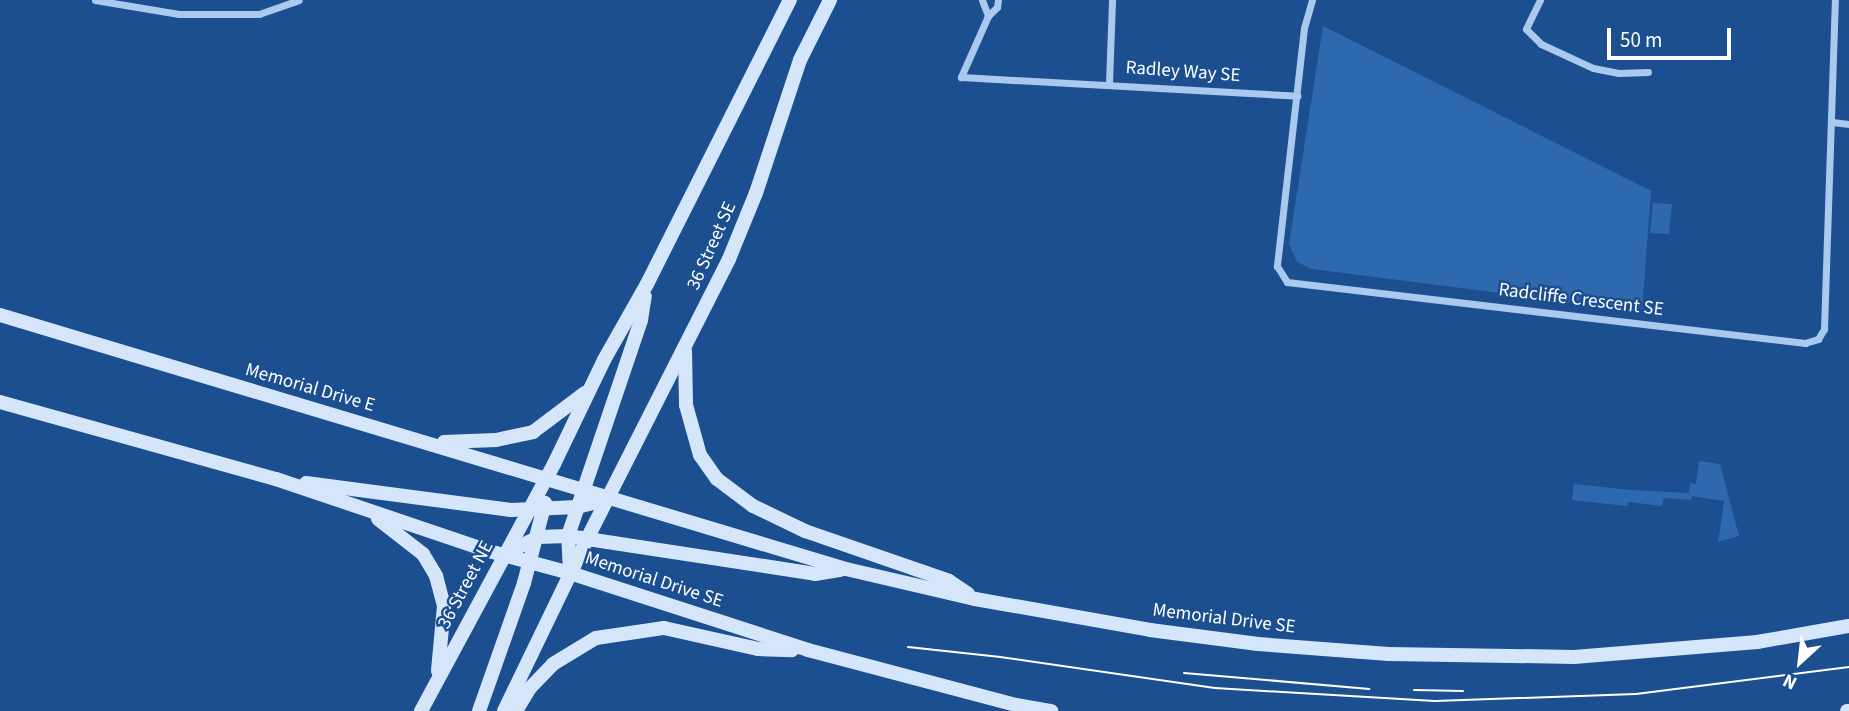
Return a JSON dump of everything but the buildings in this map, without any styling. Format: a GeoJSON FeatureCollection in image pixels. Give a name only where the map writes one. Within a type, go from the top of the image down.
{"type":"FeatureCollection","features":[{"type":"Feature","properties":{"kind":"main road","name":"36 Street SE"},"geometry":{"type":"LineString","coordinates":[[545,477],[647,284],[790,0]]}},
{"type":"Feature","properties":{"kind":"main road","name":"36 Street SE"},"geometry":{"type":"LineString","coordinates":[[608,499],[729,259],[756,193],[800,60],[830,0]]}},
{"type":"Feature","properties":{"kind":"main road"},"geometry":{"type":"LineString","coordinates":[[570,573],[568,536],[641,320],[647,284]]}},
{"type":"Feature","properties":{"kind":"main road","name":"Memorial Drive E"},"geometry":{"type":"LineString","coordinates":[[0,315],[545,477],[608,499]]}},
{"type":"Feature","properties":{"kind":"main road"},"geometry":{"type":"LineString","coordinates":[[0,321],[41,328]]}},
{"type":"Feature","properties":{"kind":"main road"},"geometry":{"type":"LineString","coordinates":[[685,350],[686,405],[700,455],[717,479],[753,506],[805,531],[949,581],[975,599]]}},
{"type":"Feature","properties":{"kind":"main road"},"geometry":{"type":"LineString","coordinates":[[432,443],[496,440],[533,432],[589,390]]}},
{"type":"Feature","properties":{"kind":"main road"},"geometry":{"type":"LineString","coordinates":[[0,402],[276,479],[503,555],[570,573]]}},
{"type":"Feature","properties":{"kind":"main road"},"geometry":{"type":"LineString","coordinates":[[479,711],[531,562],[545,510],[545,477]]}},
{"type":"Feature","properties":{"kind":"main road","name":"36 Street NE"},"geometry":{"type":"LineString","coordinates":[[421,711],[545,477]]}},
{"type":"Feature","properties":{"kind":"main road"},"geometry":{"type":"LineString","coordinates":[[276,479],[527,510],[577,508],[608,499]]}},
{"type":"Feature","properties":{"kind":"main road"},"geometry":{"type":"LineString","coordinates":[[504,711],[608,499]]}},
{"type":"Feature","properties":{"kind":"main road","name":"Memorial Drive SE"},"geometry":{"type":"LineString","coordinates":[[608,499],[846,569],[975,599],[1217,639],[1389,654],[1574,657],[1757,642],[1849,626]]}},
{"type":"Feature","properties":{"kind":"main road"},"geometry":{"type":"LineString","coordinates":[[368,511],[423,554],[436,576],[444,607],[437,680]]}},
{"type":"Feature","properties":{"kind":"main road"},"geometry":{"type":"LineString","coordinates":[[503,555],[537,537],[568,536],[815,574],[846,569]]}},
{"type":"Feature","properties":{"kind":"main road","name":"Memorial Drive SE"},"geometry":{"type":"LineString","coordinates":[[570,573],[808,650],[1021,708],[1051,711]]}},
{"type":"Feature","properties":{"kind":"main road"},"geometry":{"type":"LineString","coordinates":[[516,711],[530,688],[553,664],[596,638],[664,628],[758,649],[808,650]]}},
{"type":"Feature","properties":{"kind":"street"},"geometry":{"type":"LineString","coordinates":[[95,0],[179,14],[259,14],[299,0]]}},
{"type":"Feature","properties":{"kind":"street"},"geometry":{"type":"LineString","coordinates":[[982,0],[988,16]]}},
{"type":"Feature","properties":{"kind":"street"},"geometry":{"type":"LineString","coordinates":[[998,0],[998,7],[988,16],[961,77],[1109,83]]}},
{"type":"Feature","properties":{"kind":"street","name":"Radley Way SE"},"geometry":{"type":"LineString","coordinates":[[1112,0],[1109,83],[1297,96]]}},
{"type":"Feature","properties":{"kind":"street","name":"Radcliffe Crescent SE"},"geometry":{"type":"LineString","coordinates":[[1312,0],[1304,28],[1277,266],[1287,282],[1805,343],[1818,339],[1824,330],[1835,0]]}},
{"type":"Feature","properties":{"kind":"street"},"geometry":{"type":"LineString","coordinates":[[1539,0],[1526,29],[1541,44],[1592,68],[1619,73],[1648,72]]}},
{"type":"Feature","properties":{"kind":"street"},"geometry":{"type":"LineString","coordinates":[[1832,122],[1849,124]]}},
{"type":"Feature","properties":{"kind":"shaded area"},"geometry":{"type":"Polygon","coordinates":[[[1323,26],[1651,191],[1642,311],[1312,269],[1297,262],[1289,244],[1323,26]]]}},
{"type":"Feature","properties":{"kind":"shaded area"},"geometry":{"type":"Polygon","coordinates":[[[1653,203],[1672,204],[1669,234],[1650,233],[1653,203]]]}},
{"type":"Feature","properties":{"kind":"shaded area"},"geometry":{"type":"Polygon","coordinates":[[[1699,461],[1720,464],[1739,536],[1718,542],[1724,501],[1692,496],[1691,500],[1664,498],[1662,506],[1628,502],[1627,506],[1572,500],[1574,484],[1689,493],[1690,483],[1696,484],[1699,461]]]}},
{"type":"Feature","properties":{"kind":"tram line"},"geometry":{"type":"LineString","coordinates":[[908,647],[1000,657],[1215,688],[1435,701],[1636,694],[1849,667]]}},
{"type":"Feature","properties":{"kind":"tram line"},"geometry":{"type":"LineString","coordinates":[[1184,673],[1369,689]]}},
{"type":"Feature","properties":{"kind":"tram line"},"geometry":{"type":"LineString","coordinates":[[1414,690],[1463,691]]}}]}
